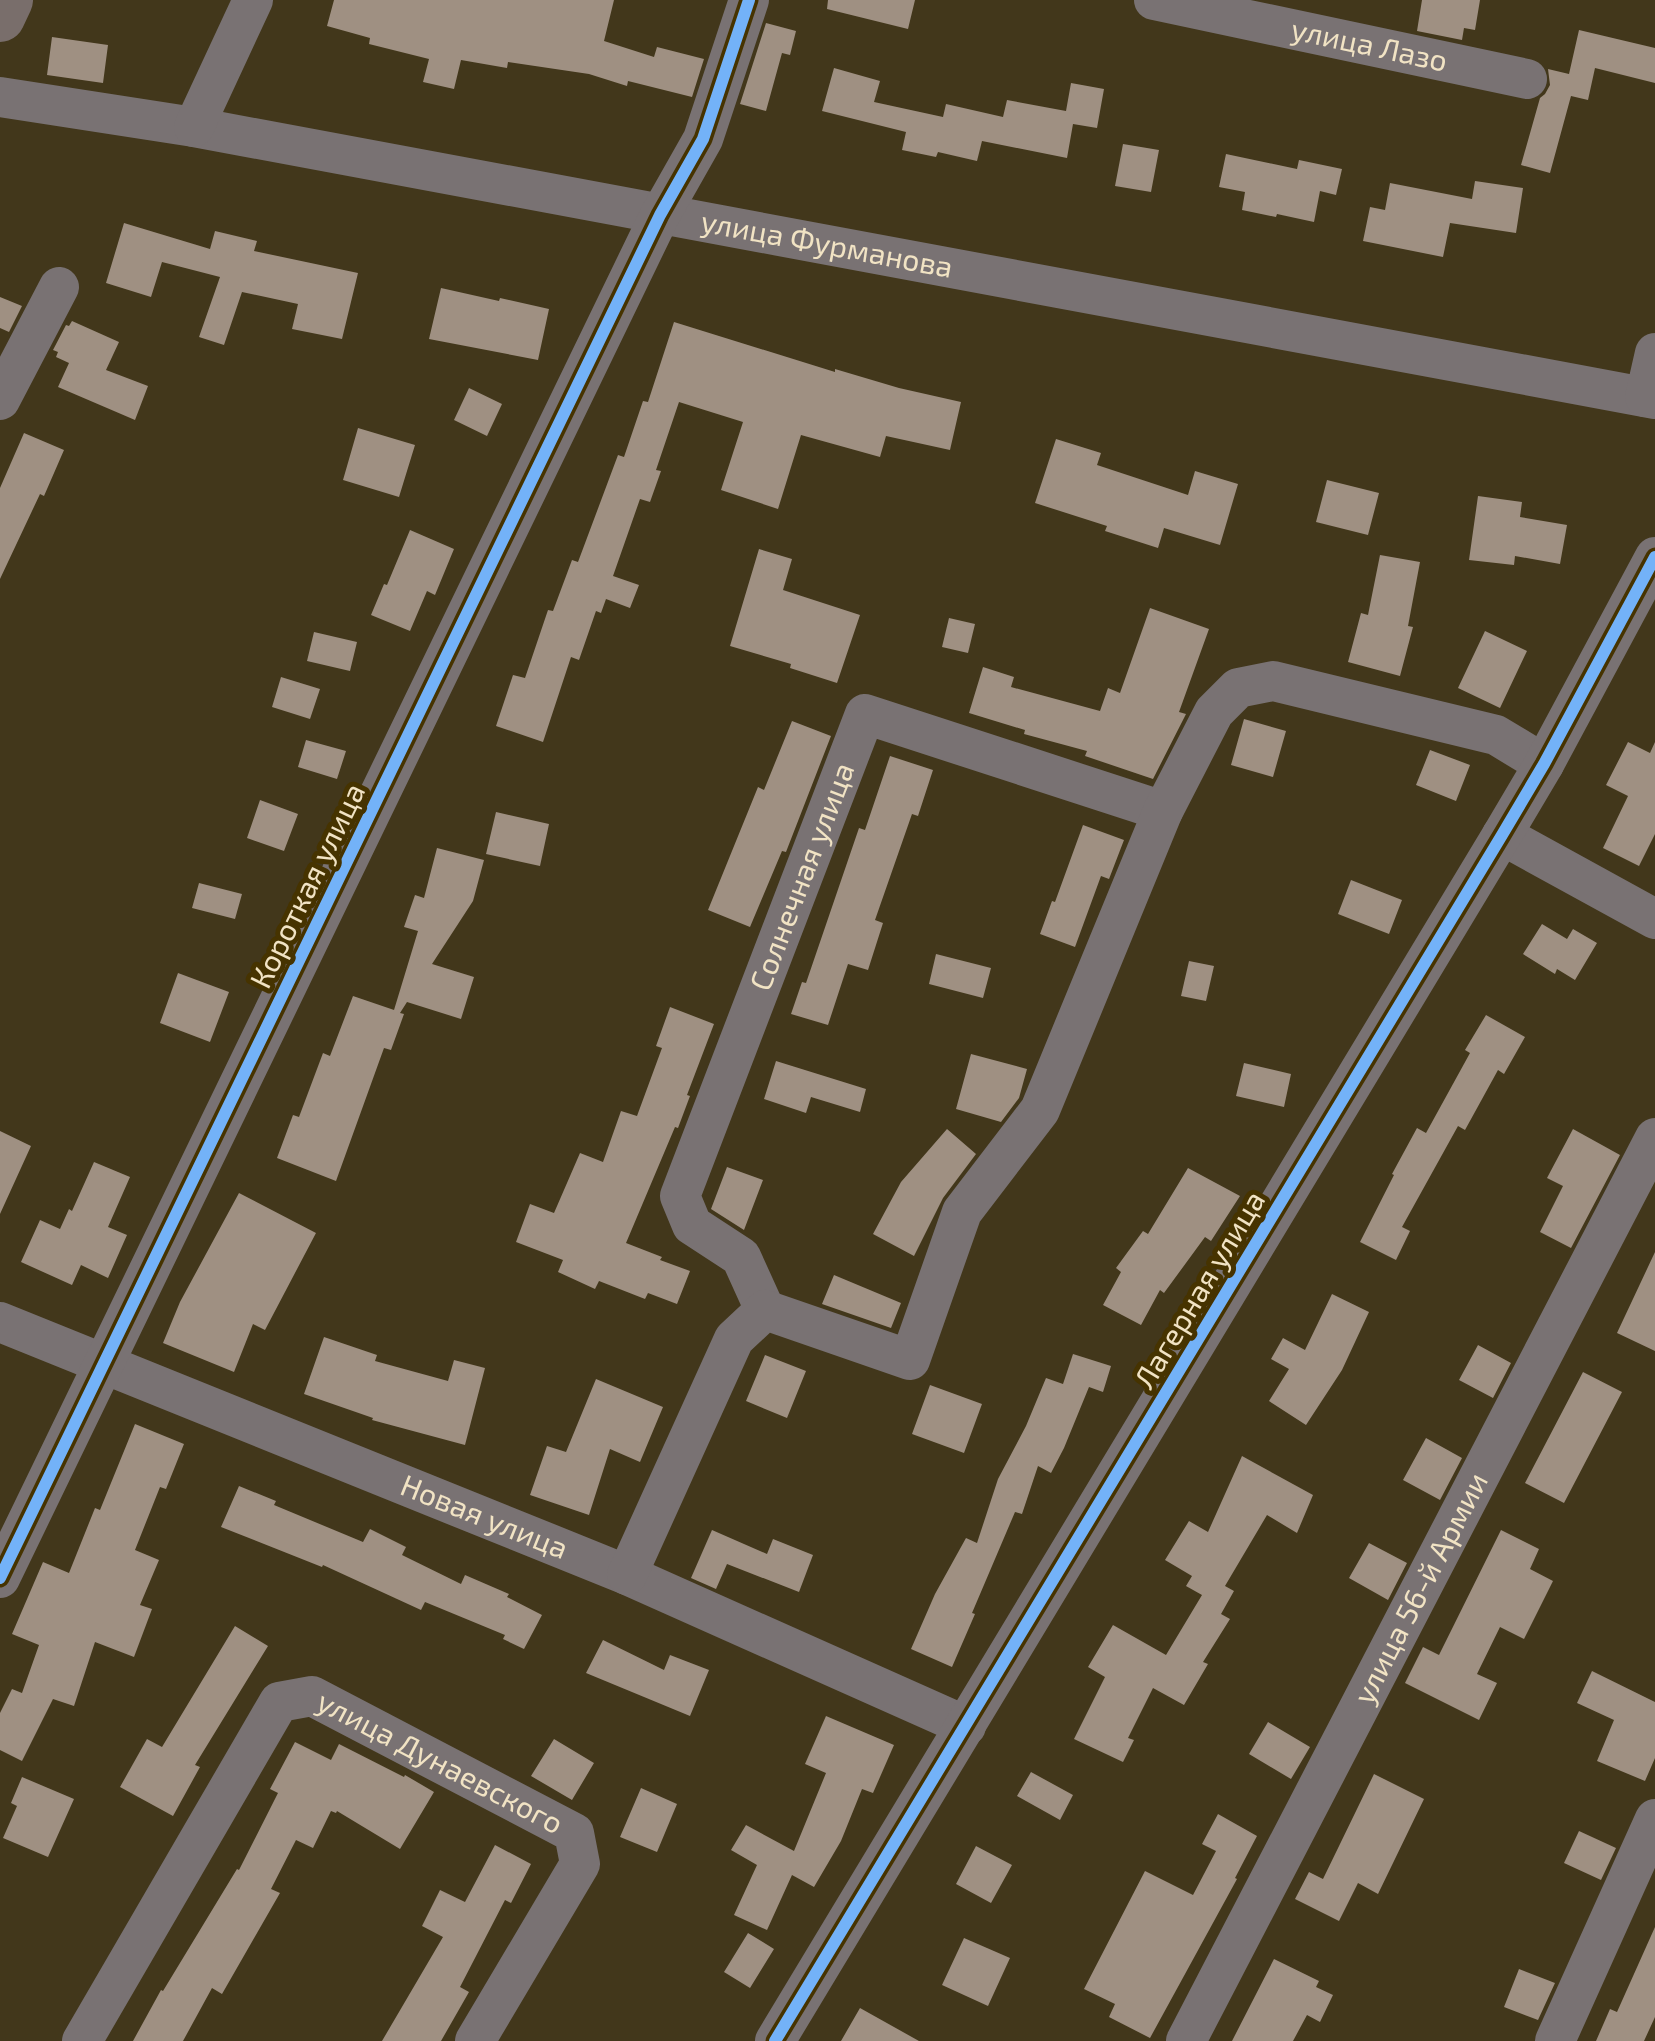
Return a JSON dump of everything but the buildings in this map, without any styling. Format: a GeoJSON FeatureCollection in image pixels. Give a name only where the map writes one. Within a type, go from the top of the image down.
{"type":"FeatureCollection","features":[{"type":"Feature","properties":{"kind":"main road"},"geometry":{"type":"LineString","coordinates":[[0,17],[8,0]]}},
{"type":"Feature","properties":{"kind":"street"},"geometry":{"type":"LineString","coordinates":[[194,127],[254,0]]}},
{"type":"Feature","properties":{"kind":"street","name":"Короткая улица"},"geometry":{"type":"LineString","coordinates":[[0,1578],[660,215],[703,139],[749,0]]}},
{"type":"Feature","properties":{"kind":"street","name":"улица Лазо"},"geometry":{"type":"LineString","coordinates":[[1154,0],[1527,78]]}},
{"type":"Feature","properties":{"kind":"street","name":"улица Фурманова"},"geometry":{"type":"LineString","coordinates":[[0,97],[194,127],[1650,398]]}},
{"type":"Feature","properties":{"kind":"street"},"geometry":{"type":"LineString","coordinates":[[0,400],[60,287]]}},
{"type":"Feature","properties":{"kind":"street"},"geometry":{"type":"LineString","coordinates":[[1650,398],[1655,353]]}},
{"type":"Feature","properties":{"kind":"street","name":"Лагерная улица"},"geometry":{"type":"LineString","coordinates":[[775,2041],[1502,835],[1655,557]]}},
{"type":"Feature","properties":{"kind":"street"},"geometry":{"type":"LineString","coordinates":[[627,1575],[734,1338],[764,1310],[910,1360],[962,1212],[1040,1110],[1163,811],[1214,712],[1238,688],[1273,681],[1496,735],[1544,764]]}},
{"type":"Feature","properties":{"kind":"street","name":"Солнечная улица"},"geometry":{"type":"LineString","coordinates":[[764,1310],[741,1256],[692,1224],[680,1196],[865,714],[1163,811]]}},
{"type":"Feature","properties":{"kind":"street"},"geometry":{"type":"LineString","coordinates":[[1502,835],[1655,919]]}},
{"type":"Feature","properties":{"kind":"street","name":"улица 56-й Армии"},"geometry":{"type":"LineString","coordinates":[[1186,2041],[1655,1138]]}},
{"type":"Feature","properties":{"kind":"street","name":"Новая улица"},"geometry":{"type":"LineString","coordinates":[[0,1322],[627,1575],[966,1726]]}},
{"type":"Feature","properties":{"kind":"street","name":"улица Дунаевского"},"geometry":{"type":"LineString","coordinates":[[82,2041],[279,1702],[312,1696],[574,1834],[580,1864],[474,2041]]}},
{"type":"Feature","properties":{"kind":"street"},"geometry":{"type":"LineString","coordinates":[[1555,2041],[1655,1819]]}},
{"type":"Feature","properties":{"kind":"cycle path"},"geometry":{"type":"LineString","coordinates":[[0,1578],[660,215],[703,139],[749,0]]}},
{"type":"Feature","properties":{"kind":"cycle path"},"geometry":{"type":"LineString","coordinates":[[775,2041],[1502,835],[1655,557]]}}]}
